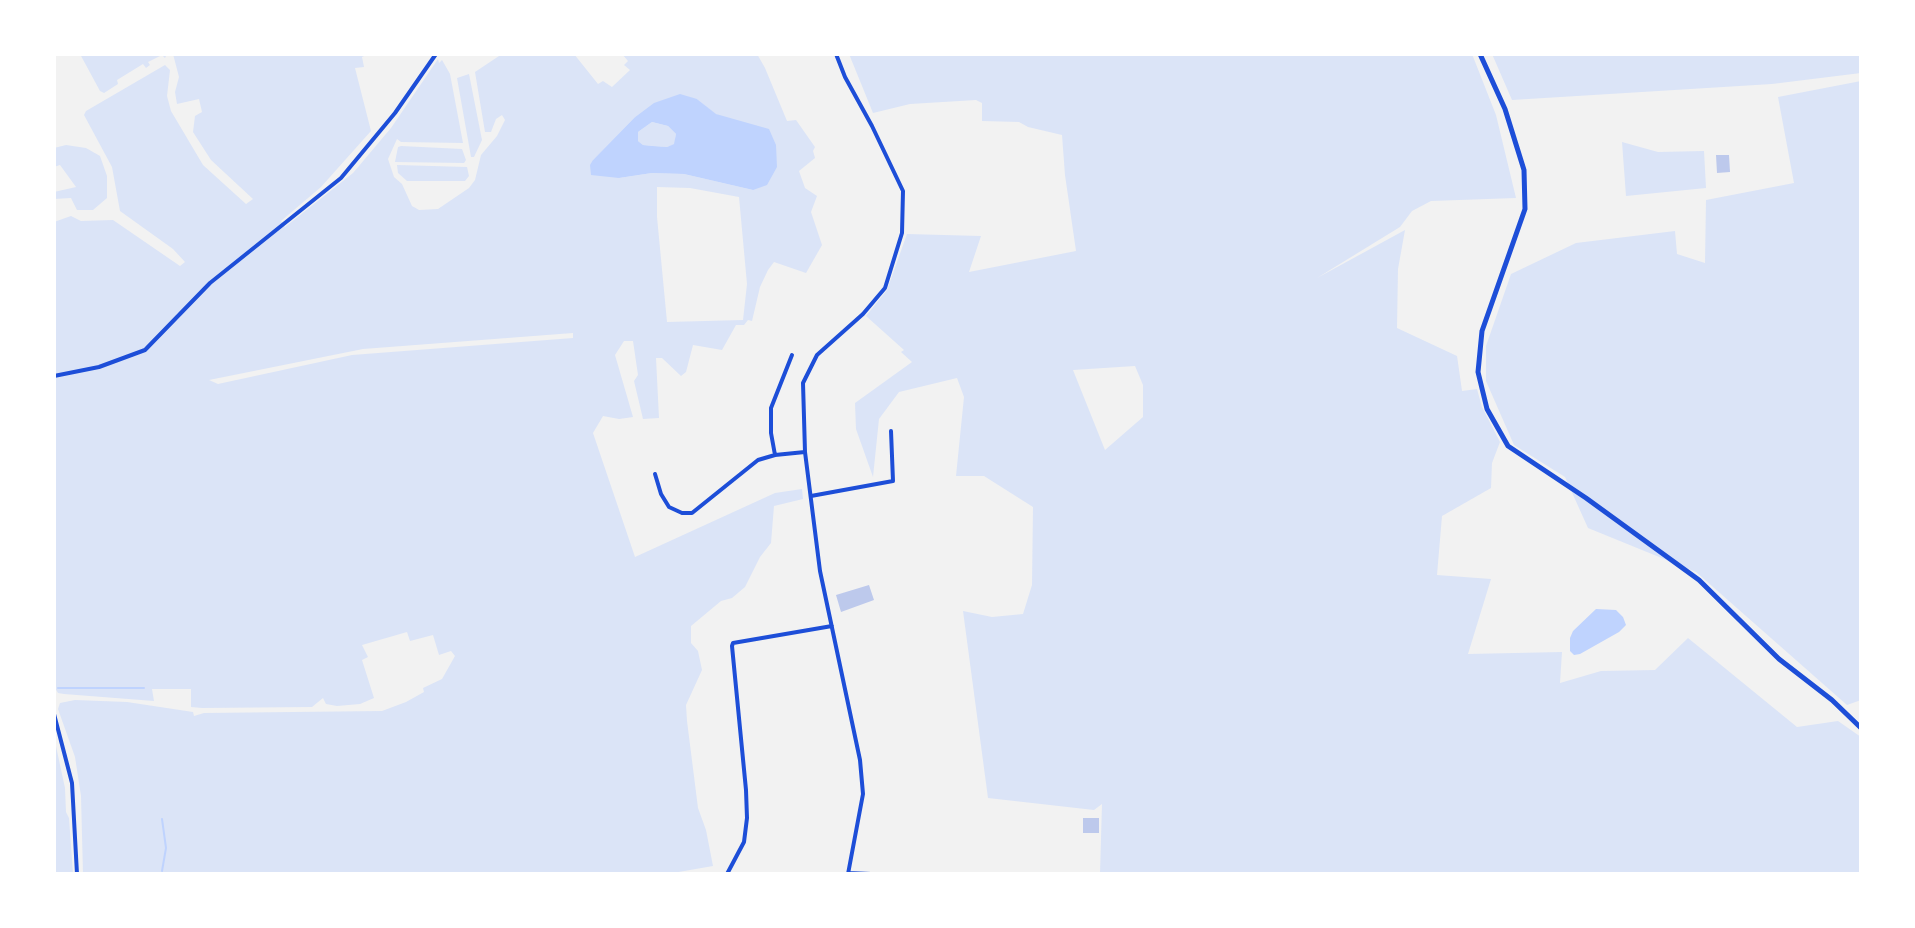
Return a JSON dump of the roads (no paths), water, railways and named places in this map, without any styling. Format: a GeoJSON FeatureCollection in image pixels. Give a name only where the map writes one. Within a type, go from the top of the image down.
{"type":"FeatureCollection","features":[{"type":"Feature","properties":{"kind":"street"},"geometry":{"type":"LineString","coordinates":[[54,376],[99,367],[145,350],[210,283],[341,178],[395,113],[436,54]]}},
{"type":"Feature","properties":{"kind":"street"},"geometry":{"type":"LineString","coordinates":[[836,54],[845,77],[896,171],[903,191],[902,233],[885,288],[863,314],[817,355],[803,383],[805,452],[820,568],[860,760],[863,794],[847,874],[871,874]]}},
{"type":"Feature","properties":{"kind":"street"},"geometry":{"type":"LineString","coordinates":[[1480,54],[1505,109],[1524,170],[1525,209],[1482,331],[1478,372],[1487,409],[1508,446],[1699,580],[1779,659],[1832,700],[1861,728]]}},
{"type":"Feature","properties":{"kind":"street"},"geometry":{"type":"LineString","coordinates":[[775,455],[771,408],[792,355]]}},
{"type":"Feature","properties":{"kind":"street"},"geometry":{"type":"LineString","coordinates":[[811,496],[893,481],[891,431]]}},
{"type":"Feature","properties":{"kind":"street"},"geometry":{"type":"LineString","coordinates":[[655,474],[669,507],[682,513],[692,513],[703,507],[746,467],[763,457],[805,452]]}},
{"type":"Feature","properties":{"kind":"street"},"geometry":{"type":"LineString","coordinates":[[727,874],[744,842],[747,818],[733,643],[832,626]]}},
{"type":"Feature","properties":{"kind":"street"},"geometry":{"type":"LineString","coordinates":[[54,714],[72,783],[77,874]]}},
{"type":"Feature","properties":{"kind":"water"},"geometry":{"type":"Polygon","coordinates":[[[680,94],[697,99],[716,114],[769,129],[776,145],[777,167],[767,185],[753,190],[684,174],[652,173],[619,178],[591,175],[593,160],[634,118],[654,103],[680,94]],[[652,122],[638,132],[638,141],[653,146],[674,144],[676,134],[668,126],[652,122]]]}},
{"type":"Feature","properties":{"kind":"water"},"geometry":{"type":"Polygon","coordinates":[[[1596,609],[1616,610],[1626,625],[1619,632],[1574,655],[1570,651],[1573,631],[1596,609]]]}},
{"type":"Feature","properties":{"kind":"waterway"},"geometry":{"type":"LineString","coordinates":[[58,688],[144,688]]}},
{"type":"Feature","properties":{"kind":"waterway"},"geometry":{"type":"LineString","coordinates":[[162,819],[166,848],[162,871]]}}]}
